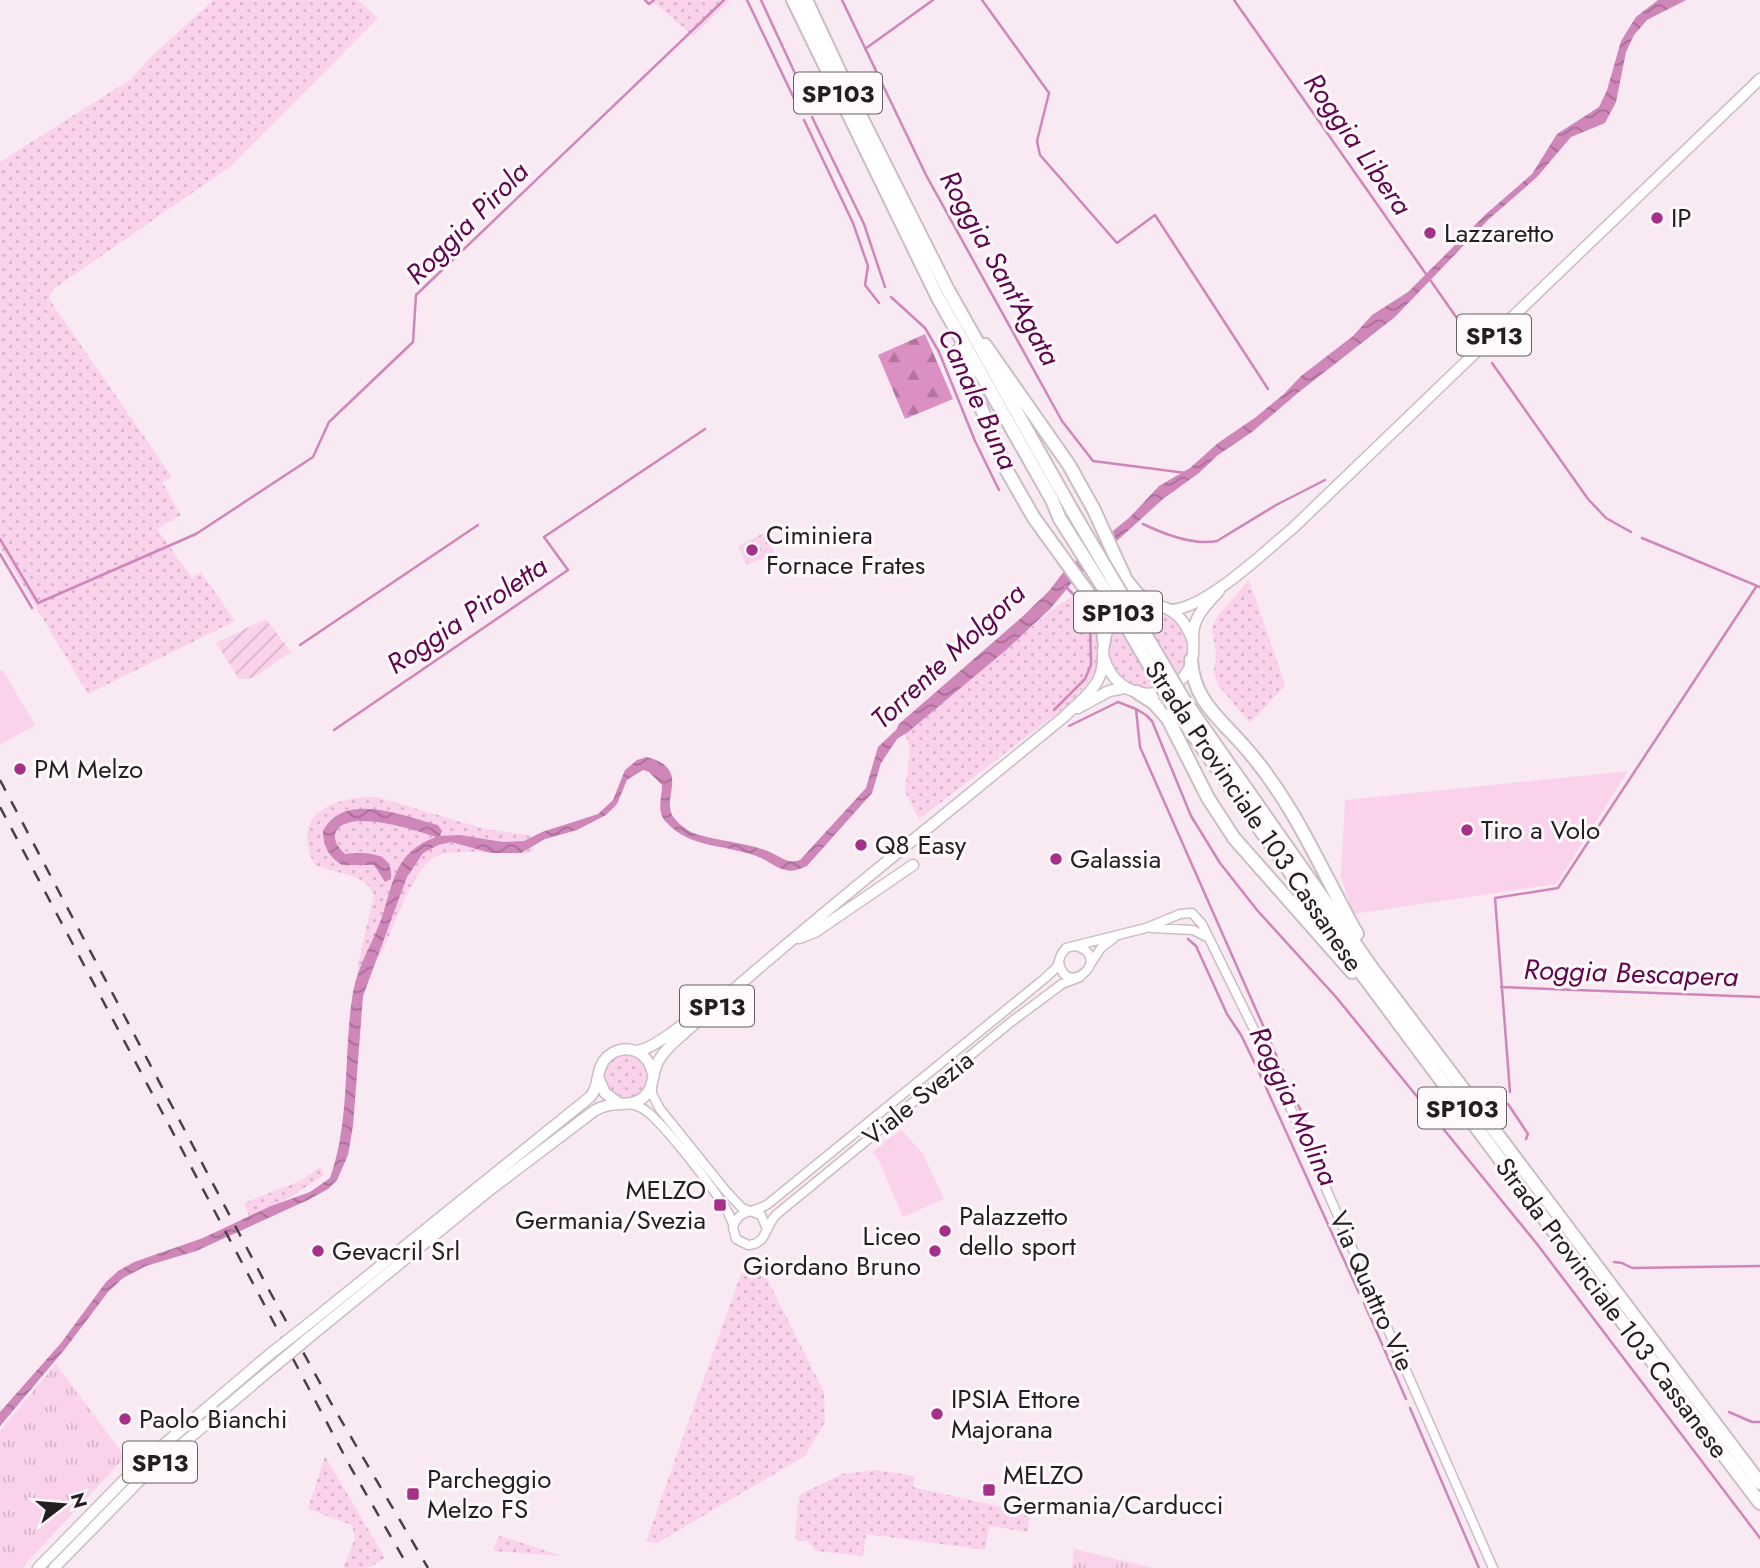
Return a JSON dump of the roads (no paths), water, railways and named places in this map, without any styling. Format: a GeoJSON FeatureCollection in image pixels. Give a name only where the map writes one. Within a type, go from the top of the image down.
{"type":"FeatureCollection","features":[{"type":"Feature","properties":{"kind":"highway","name":"Strada Provinciale 103 Cassanese"},"geometry":{"type":"LineString","coordinates":[[793,0],[937,296],[1052,500],[1060,519],[1113,603],[1362,974],[1760,1503]]}},
{"type":"Feature","properties":{"kind":"highway","name":"Strada Provinciale 103 Cassanese"},"geometry":{"type":"LineString","coordinates":[[806,0],[858,111],[974,340],[1179,703],[1372,968],[1760,1483]]}},
{"type":"Feature","properties":{"kind":"highway","name":"SP103"},"geometry":{"type":"LineString","coordinates":[[887,167],[903,187],[985,345],[1069,465],[1126,580],[1134,591],[1156,605]]}},
{"type":"Feature","properties":{"kind":"highway","name":"SP103"},"geometry":{"type":"LineString","coordinates":[[882,185],[909,253],[967,370],[1007,471],[1034,518],[1097,605],[1103,623],[1104,641]]}},
{"type":"Feature","properties":{"kind":"highway","name":"SP103"},"geometry":{"type":"LineString","coordinates":[[1191,660],[1198,693],[1259,763],[1281,793],[1312,845],[1361,942],[1471,1098]]}},
{"type":"Feature","properties":{"kind":"highway","name":"SP103"},"geometry":{"type":"LineString","coordinates":[[1131,690],[1154,703],[1168,719],[1208,798],[1234,838],[1261,872],[1336,953],[1508,1183],[1552,1229]]}},
{"type":"Feature","properties":{"kind":"main road","name":"SP13"},"geometry":{"type":"LineString","coordinates":[[1170,610],[1188,606],[1224,585],[1321,502],[1760,79]]}},
{"type":"Feature","properties":{"kind":"main road","name":"SP13"},"geometry":{"type":"LineString","coordinates":[[1065,716],[1109,691],[1131,690],[1147,694],[1167,690],[1182,678],[1191,660],[1192,639],[1198,617],[1224,585]]}},
{"type":"Feature","properties":{"kind":"main road"},"geometry":{"type":"LineString","coordinates":[[1104,641],[1112,623],[1126,610],[1136,606],[1156,605],[1170,610],[1185,624],[1192,639]]}},
{"type":"Feature","properties":{"kind":"main road","name":"SP13"},"geometry":{"type":"LineString","coordinates":[[54,1568],[142,1478],[481,1198],[594,1111],[608,1104],[642,1099],[652,1082],[656,1066],[667,1049],[791,942],[1065,716],[1097,682],[1102,669],[1104,641]]}},
{"type":"Feature","properties":{"kind":"main road"},"geometry":{"type":"LineString","coordinates":[[1104,657],[1111,675],[1131,690]]}},
{"type":"Feature","properties":{"kind":"main road"},"geometry":{"type":"LineString","coordinates":[[791,942],[815,932],[913,865]]}},
{"type":"Feature","properties":{"kind":"main road","name":"SP13"},"geometry":{"type":"LineString","coordinates":[[38,1568],[134,1469],[307,1325],[590,1097],[597,1088],[603,1062],[611,1054],[624,1049],[643,1051],[791,942]]}},
{"type":"Feature","properties":{"kind":"main road"},"geometry":{"type":"LineString","coordinates":[[636,1051],[649,1061],[652,1082]]}},
{"type":"Feature","properties":{"kind":"main road"},"geometry":{"type":"LineString","coordinates":[[599,1075],[604,1092],[610,1099],[625,1103]]}},
{"type":"Feature","properties":{"kind":"street","name":"Viale Svezia"},"geometry":{"type":"LineString","coordinates":[[751,1212],[768,1204],[873,1121],[1044,979],[1057,967],[1062,952],[1071,946],[1146,928],[1180,914],[1190,913],[1198,918],[1210,940]]}},
{"type":"Feature","properties":{"kind":"street","name":"Viale Svezia"},"geometry":{"type":"LineString","coordinates":[[1146,928],[1195,930],[1210,940]]}},
{"type":"Feature","properties":{"kind":"street","name":"Viale Svezia"},"geometry":{"type":"LineString","coordinates":[[766,1232],[773,1218],[965,1058],[1062,984],[1080,976],[1090,967],[1100,949],[1121,934]]}},
{"type":"Feature","properties":{"kind":"street","name":"Via Quattro Vie"},"geometry":{"type":"LineString","coordinates":[[1210,940],[1278,1079],[1493,1568]]}},
{"type":"Feature","properties":{"kind":"street"},"geometry":{"type":"LineString","coordinates":[[1071,946],[1079,946],[1086,951],[1090,967]]}},
{"type":"Feature","properties":{"kind":"street"},"geometry":{"type":"LineString","coordinates":[[1059,961],[1060,968],[1066,975],[1080,976]]}},
{"type":"Feature","properties":{"kind":"street"},"geometry":{"type":"LineString","coordinates":[[625,1103],[641,1107],[660,1124],[724,1204],[736,1238],[746,1245],[759,1243],[766,1232],[763,1218],[741,1208],[660,1109],[652,1094],[652,1082]]}},
{"type":"Feature","properties":{"kind":"street"},"geometry":{"type":"LineString","coordinates":[[733,1224],[741,1214],[751,1212]]}},
{"type":"Feature","properties":{"kind":"water","name":"Torrente Molgora"},"geometry":{"type":"Polygon","coordinates":[[[1658,0],[1686,0],[1647,20],[1634,35],[1626,52],[1616,102],[1605,123],[1571,137],[1537,177],[1489,219],[1395,317],[1252,432],[1163,499],[1075,579],[1050,609],[1006,650],[897,739],[881,763],[872,793],[807,866],[789,871],[761,858],[699,842],[676,831],[661,813],[662,785],[649,772],[643,770],[627,780],[617,804],[606,815],[577,830],[545,839],[521,853],[491,853],[451,842],[423,853],[407,877],[363,996],[353,1126],[348,1155],[337,1180],[328,1189],[308,1200],[196,1251],[146,1266],[123,1278],[108,1292],[65,1349],[0,1426],[0,1412],[61,1343],[106,1282],[118,1271],[134,1262],[203,1238],[271,1206],[310,1192],[330,1178],[337,1156],[344,1110],[350,1015],[355,982],[382,917],[398,869],[412,851],[436,837],[399,826],[369,821],[344,824],[337,830],[335,840],[345,854],[377,855],[388,863],[391,879],[385,882],[374,865],[342,865],[330,855],[324,842],[323,831],[333,819],[345,812],[376,810],[438,825],[442,831],[440,836],[460,835],[503,842],[524,841],[542,832],[598,814],[613,800],[625,770],[637,760],[647,757],[669,769],[672,777],[670,810],[681,825],[693,833],[756,847],[786,860],[800,860],[866,788],[878,747],[899,724],[1022,617],[1049,591],[1065,570],[1130,517],[1159,486],[1190,468],[1218,443],[1256,417],[1301,376],[1353,336],[1372,315],[1408,292],[1486,214],[1532,174],[1557,134],[1599,107],[1607,90],[1621,41],[1636,17],[1658,0]]]}},
{"type":"Feature","properties":{"kind":"waterway"},"geometry":{"type":"LineString","coordinates":[[645,0],[649,4],[654,0]]}},
{"type":"Feature","properties":{"kind":"waterway","name":"Roggia Pirola"},"geometry":{"type":"LineString","coordinates":[[0,539],[38,603],[196,534],[313,457],[329,422],[413,342],[416,295],[724,0]]}},
{"type":"Feature","properties":{"kind":"waterway"},"geometry":{"type":"LineString","coordinates":[[747,0],[800,111]]}},
{"type":"Feature","properties":{"kind":"waterway","name":"Canale Buna"},"geometry":{"type":"LineString","coordinates":[[761,0],[808,107]]}},
{"type":"Feature","properties":{"kind":"waterway","name":"Roggia Sant'Agata"},"geometry":{"type":"LineString","coordinates":[[842,0],[926,175],[1062,421],[1093,461],[1186,473]]}},
{"type":"Feature","properties":{"kind":"waterway"},"geometry":{"type":"LineString","coordinates":[[865,49],[933,0]]}},
{"type":"Feature","properties":{"kind":"waterway"},"geometry":{"type":"LineString","coordinates":[[982,0],[1049,93],[1037,141],[1040,155],[1117,243],[1155,215],[1268,389]]}},
{"type":"Feature","properties":{"kind":"waterway","name":"Roggia Libera"},"geometry":{"type":"LineString","coordinates":[[1234,0],[1475,344]]}},
{"type":"Feature","properties":{"kind":"waterway","name":"Canale Buna"},"geometry":{"type":"LineString","coordinates":[[812,117],[864,224],[885,287]]}},
{"type":"Feature","properties":{"kind":"waterway"},"geometry":{"type":"LineString","coordinates":[[804,120],[853,223],[868,266],[865,285],[879,303]]}},
{"type":"Feature","properties":{"kind":"waterway","name":"Canale Buna"},"geometry":{"type":"LineString","coordinates":[[891,297],[925,328],[939,352],[975,441],[999,490]]}},
{"type":"Feature","properties":{"kind":"waterway"},"geometry":{"type":"LineString","coordinates":[[1492,363],[1588,499],[1606,518],[1631,532]]}},
{"type":"Feature","properties":{"kind":"waterway","name":"Roggia Piroletta"},"geometry":{"type":"LineString","coordinates":[[334,730],[568,570],[544,537],[705,429]]}},
{"type":"Feature","properties":{"kind":"waterway"},"geometry":{"type":"LineString","coordinates":[[1143,524],[1189,540],[1217,541],[1276,505],[1325,480]]}},
{"type":"Feature","properties":{"kind":"waterway"},"geometry":{"type":"LineString","coordinates":[[300,645],[478,525]]}},
{"type":"Feature","properties":{"kind":"waterway"},"geometry":{"type":"LineString","coordinates":[[1642,538],[1760,587]]}},
{"type":"Feature","properties":{"kind":"waterway"},"geometry":{"type":"LineString","coordinates":[[0,554],[32,608]]}},
{"type":"Feature","properties":{"kind":"waterway"},"geometry":{"type":"LineString","coordinates":[[1054,710],[1085,679],[1091,665],[1090,618],[1081,602],[1065,586]]}},
{"type":"Feature","properties":{"kind":"waterway"},"geometry":{"type":"LineString","coordinates":[[1510,1092],[1495,898],[1558,888],[1756,587]]}},
{"type":"Feature","properties":{"kind":"waterway"},"geometry":{"type":"LineString","coordinates":[[1069,726],[1118,702],[1136,709],[1140,747],[1333,1184]]}},
{"type":"Feature","properties":{"kind":"waterway"},"geometry":{"type":"LineString","coordinates":[[1136,709],[1152,721],[1191,816],[1220,863],[1257,910],[1336,997],[1537,1244],[1760,1538]]}},
{"type":"Feature","properties":{"kind":"waterway","name":"Roggia Molina"},"geometry":{"type":"LineString","coordinates":[[1188,939],[1196,946],[1227,1014],[1241,1035],[1259,1072],[1359,1293]]}},
{"type":"Feature","properties":{"kind":"waterway","name":"Roggia Bescapera"},"geometry":{"type":"LineString","coordinates":[[1501,987],[1760,997]]}},
{"type":"Feature","properties":{"kind":"waterway"},"geometry":{"type":"LineString","coordinates":[[1508,1104],[1528,1134],[1526,1139]]}},
{"type":"Feature","properties":{"kind":"waterway"},"geometry":{"type":"LineString","coordinates":[[1614,1262],[1632,1268],[1760,1266]]}},
{"type":"Feature","properties":{"kind":"waterway","name":"Roggia Molina"},"geometry":{"type":"LineString","coordinates":[[1364,1303],[1406,1399]]}},
{"type":"Feature","properties":{"kind":"waterway","name":"Roggia Molina"},"geometry":{"type":"LineString","coordinates":[[1410,1408],[1479,1568]]}},
{"type":"Feature","properties":{"kind":"waterway"},"geometry":{"type":"LineString","coordinates":[[1729,1412],[1752,1422],[1760,1422]]}},
{"type":"Feature","properties":{"kind":"railway"},"geometry":{"type":"LineString","coordinates":[[0,780],[269,1290],[331,1403],[428,1568]]}},
{"type":"Feature","properties":{"kind":"railway"},"geometry":{"type":"LineString","coordinates":[[0,807],[351,1468],[409,1568]]}},
{"type":"Feature","properties":{"kind":"place","name":"IP"},"geometry":{"type":"Point","coordinates":[1657,218]}},
{"type":"Feature","properties":{"kind":"place","name":"Lazzaretto"},"geometry":{"type":"Point","coordinates":[1430,233]}},
{"type":"Feature","properties":{"kind":"place","name":"Ciminiera Fornace Frates"},"geometry":{"type":"Point","coordinates":[752,550]}},
{"type":"Feature","properties":{"kind":"place","name":"PM Melzo"},"geometry":{"type":"Point","coordinates":[20,769]}},
{"type":"Feature","properties":{"kind":"place","name":"Tiro a Volo"},"geometry":{"type":"Point","coordinates":[1467,830]}},
{"type":"Feature","properties":{"kind":"place","name":"Q8 Easy"},"geometry":{"type":"Point","coordinates":[861,845]}},
{"type":"Feature","properties":{"kind":"place","name":"Galassia"},"geometry":{"type":"Point","coordinates":[1056,859]}},
{"type":"Feature","properties":{"kind":"place","name":"MELZO Germania/Svezia"},"geometry":{"type":"Point","coordinates":[720,1205]}},
{"type":"Feature","properties":{"kind":"place","name":"Palazzetto dello sport"},"geometry":{"type":"Point","coordinates":[945,1231]}},
{"type":"Feature","properties":{"kind":"place","name":"Gevacril Srl"},"geometry":{"type":"Point","coordinates":[318,1251]}},
{"type":"Feature","properties":{"kind":"place","name":"Liceo Giordano Bruno"},"geometry":{"type":"Point","coordinates":[935,1251]}},
{"type":"Feature","properties":{"kind":"place","name":"IPSIA Ettore Majorana"},"geometry":{"type":"Point","coordinates":[937,1414]}},
{"type":"Feature","properties":{"kind":"place","name":"Paolo Bianchi"},"geometry":{"type":"Point","coordinates":[125,1419]}},
{"type":"Feature","properties":{"kind":"place","name":"MELZO Germania/Carducci"},"geometry":{"type":"Point","coordinates":[989,1490]}},
{"type":"Feature","properties":{"kind":"place","name":"Parcheggio Melzo FS"},"geometry":{"type":"Point","coordinates":[413,1494]}}]}
